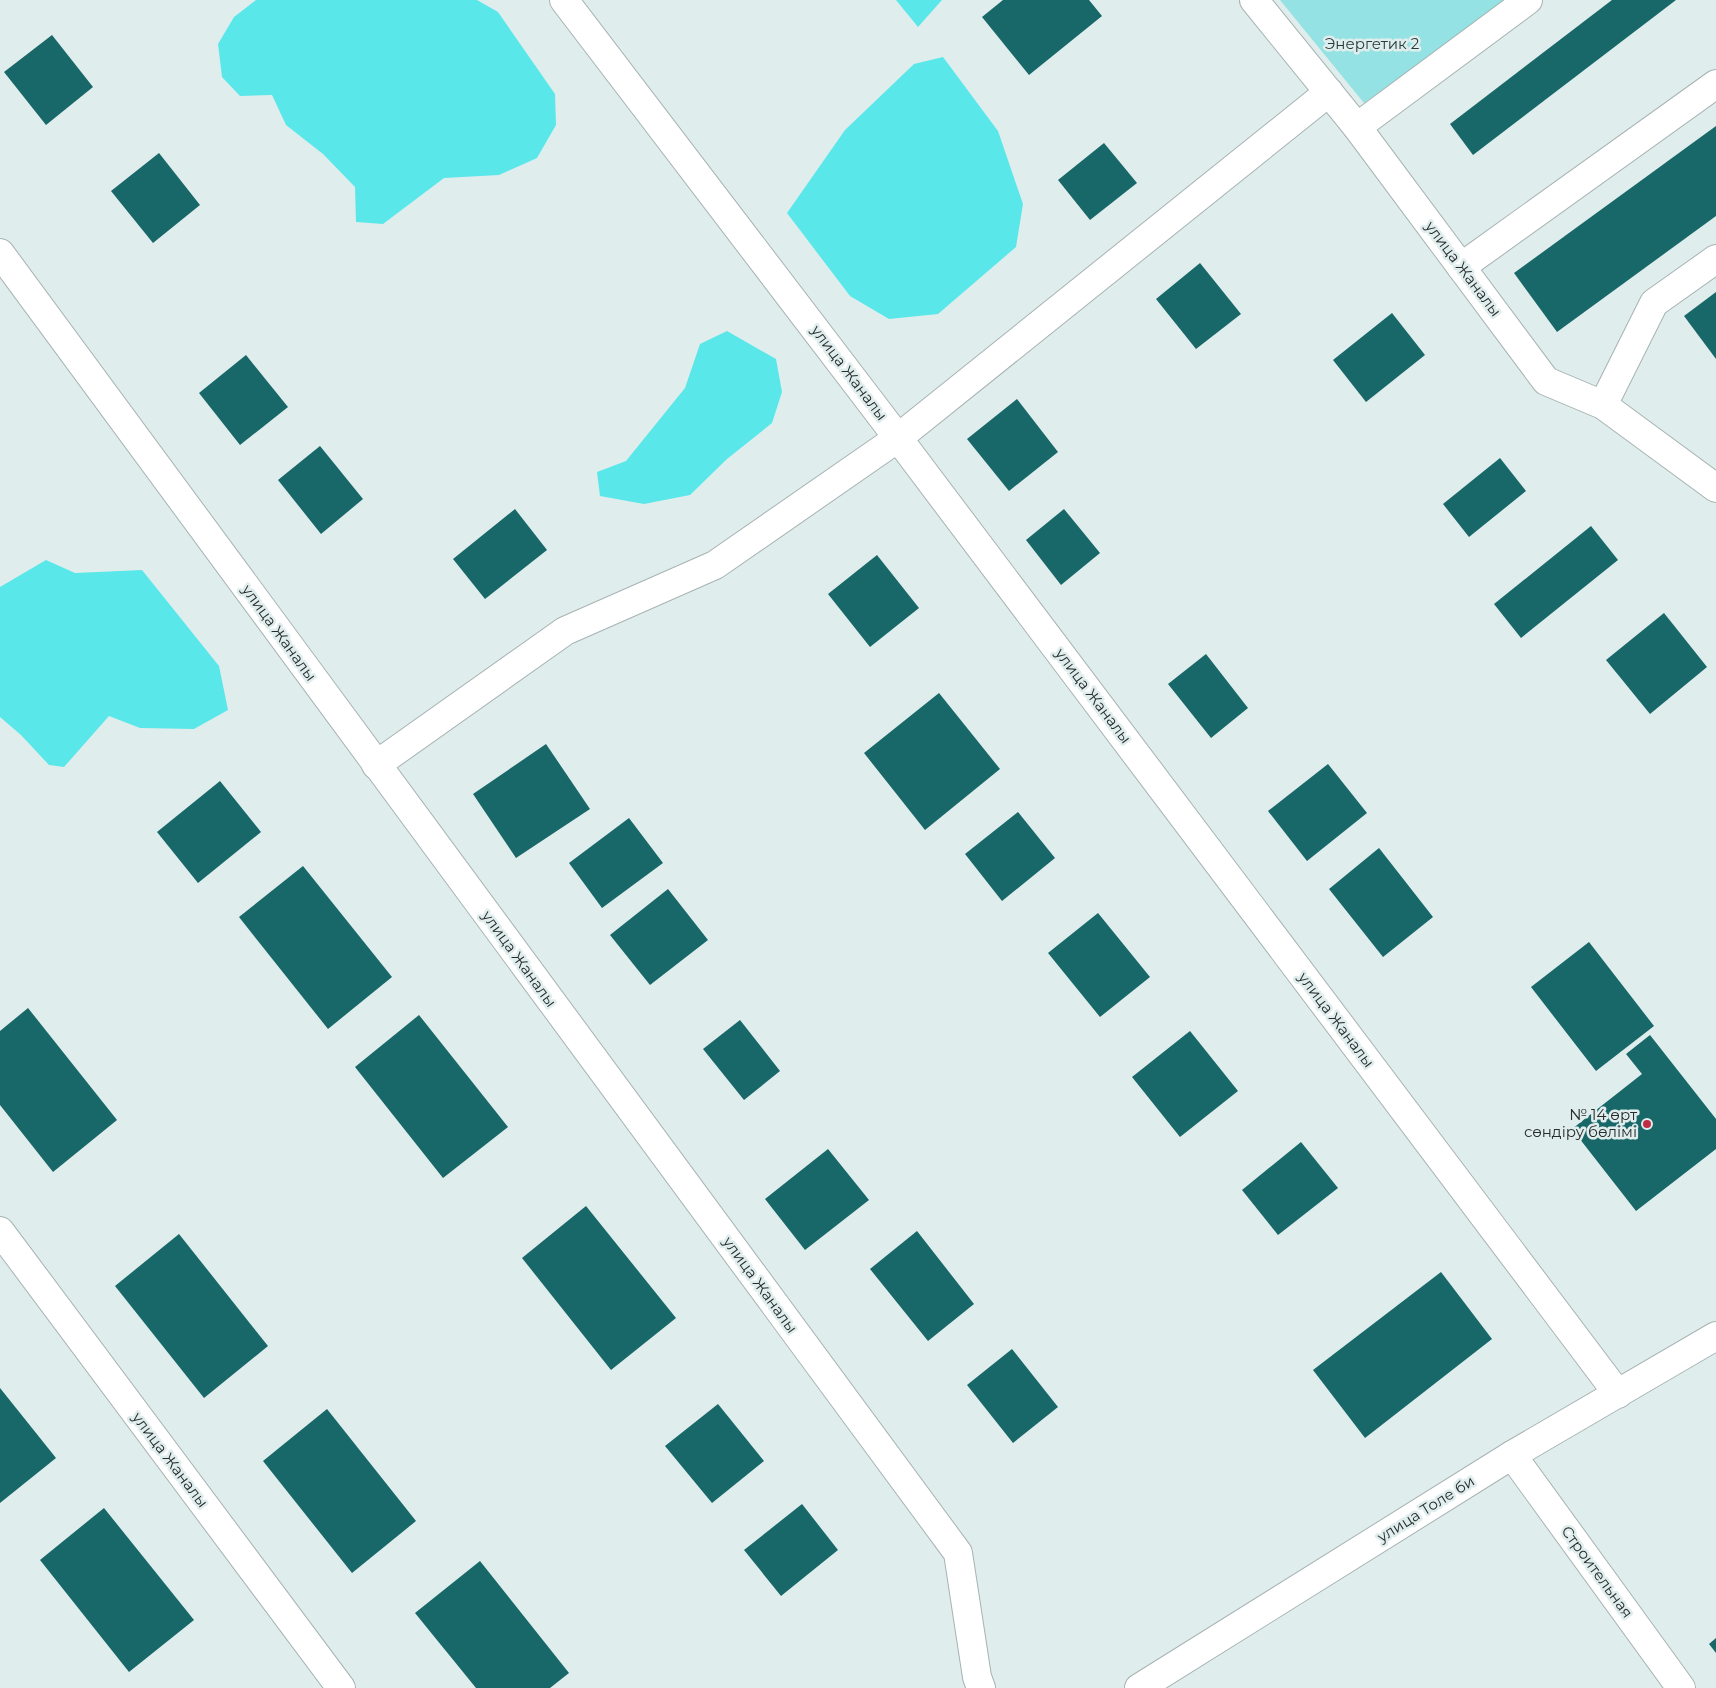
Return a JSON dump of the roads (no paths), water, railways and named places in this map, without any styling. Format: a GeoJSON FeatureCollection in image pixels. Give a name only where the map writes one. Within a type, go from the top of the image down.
{"type":"FeatureCollection","features":[{"type":"Feature","properties":{"kind":"street","name":"улица Жаналы"},"geometry":{"type":"LineString","coordinates":[[564,0],[898,438],[1618,1394]]}},
{"type":"Feature","properties":{"kind":"street","name":"улица Жаналы"},"geometry":{"type":"LineString","coordinates":[[1254,0],[1357,127],[1546,381],[1603,404],[1716,488]]}},
{"type":"Feature","properties":{"kind":"street"},"geometry":{"type":"LineString","coordinates":[[1357,127],[1528,0]]}},
{"type":"Feature","properties":{"kind":"street"},"geometry":{"type":"LineString","coordinates":[[1462,266],[1716,84]]}},
{"type":"Feature","properties":{"kind":"street"},"geometry":{"type":"LineString","coordinates":[[376,766],[565,631],[715,565],[898,438],[1329,92]]}},
{"type":"Feature","properties":{"kind":"street","name":"улица Жаналы"},"geometry":{"type":"LineString","coordinates":[[0,254],[958,1553],[976,1677],[981,1688]]}},
{"type":"Feature","properties":{"kind":"street"},"geometry":{"type":"LineString","coordinates":[[1603,404],[1654,302],[1716,259]]}},
{"type":"Feature","properties":{"kind":"street","name":"улица Жаналы"},"geometry":{"type":"LineString","coordinates":[[0,1231],[341,1688]]}},
{"type":"Feature","properties":{"kind":"street","name":"улица Толе би"},"geometry":{"type":"LineString","coordinates":[[1139,1688],[1512,1456],[1716,1336]]}},
{"type":"Feature","properties":{"kind":"street","name":"Строительная"},"geometry":{"type":"LineString","coordinates":[[1512,1456],[1681,1688]]}},
{"type":"Feature","properties":{"kind":"place","name":"№ 14 өрт сөндіру бөлімі"},"geometry":{"type":"Point","coordinates":[1647,1124]}},
{"type":"Feature","properties":{"kind":"park label","name":"Энергетик 2"},"geometry":{"type":"Point","coordinates":[1372,44]}}]}
